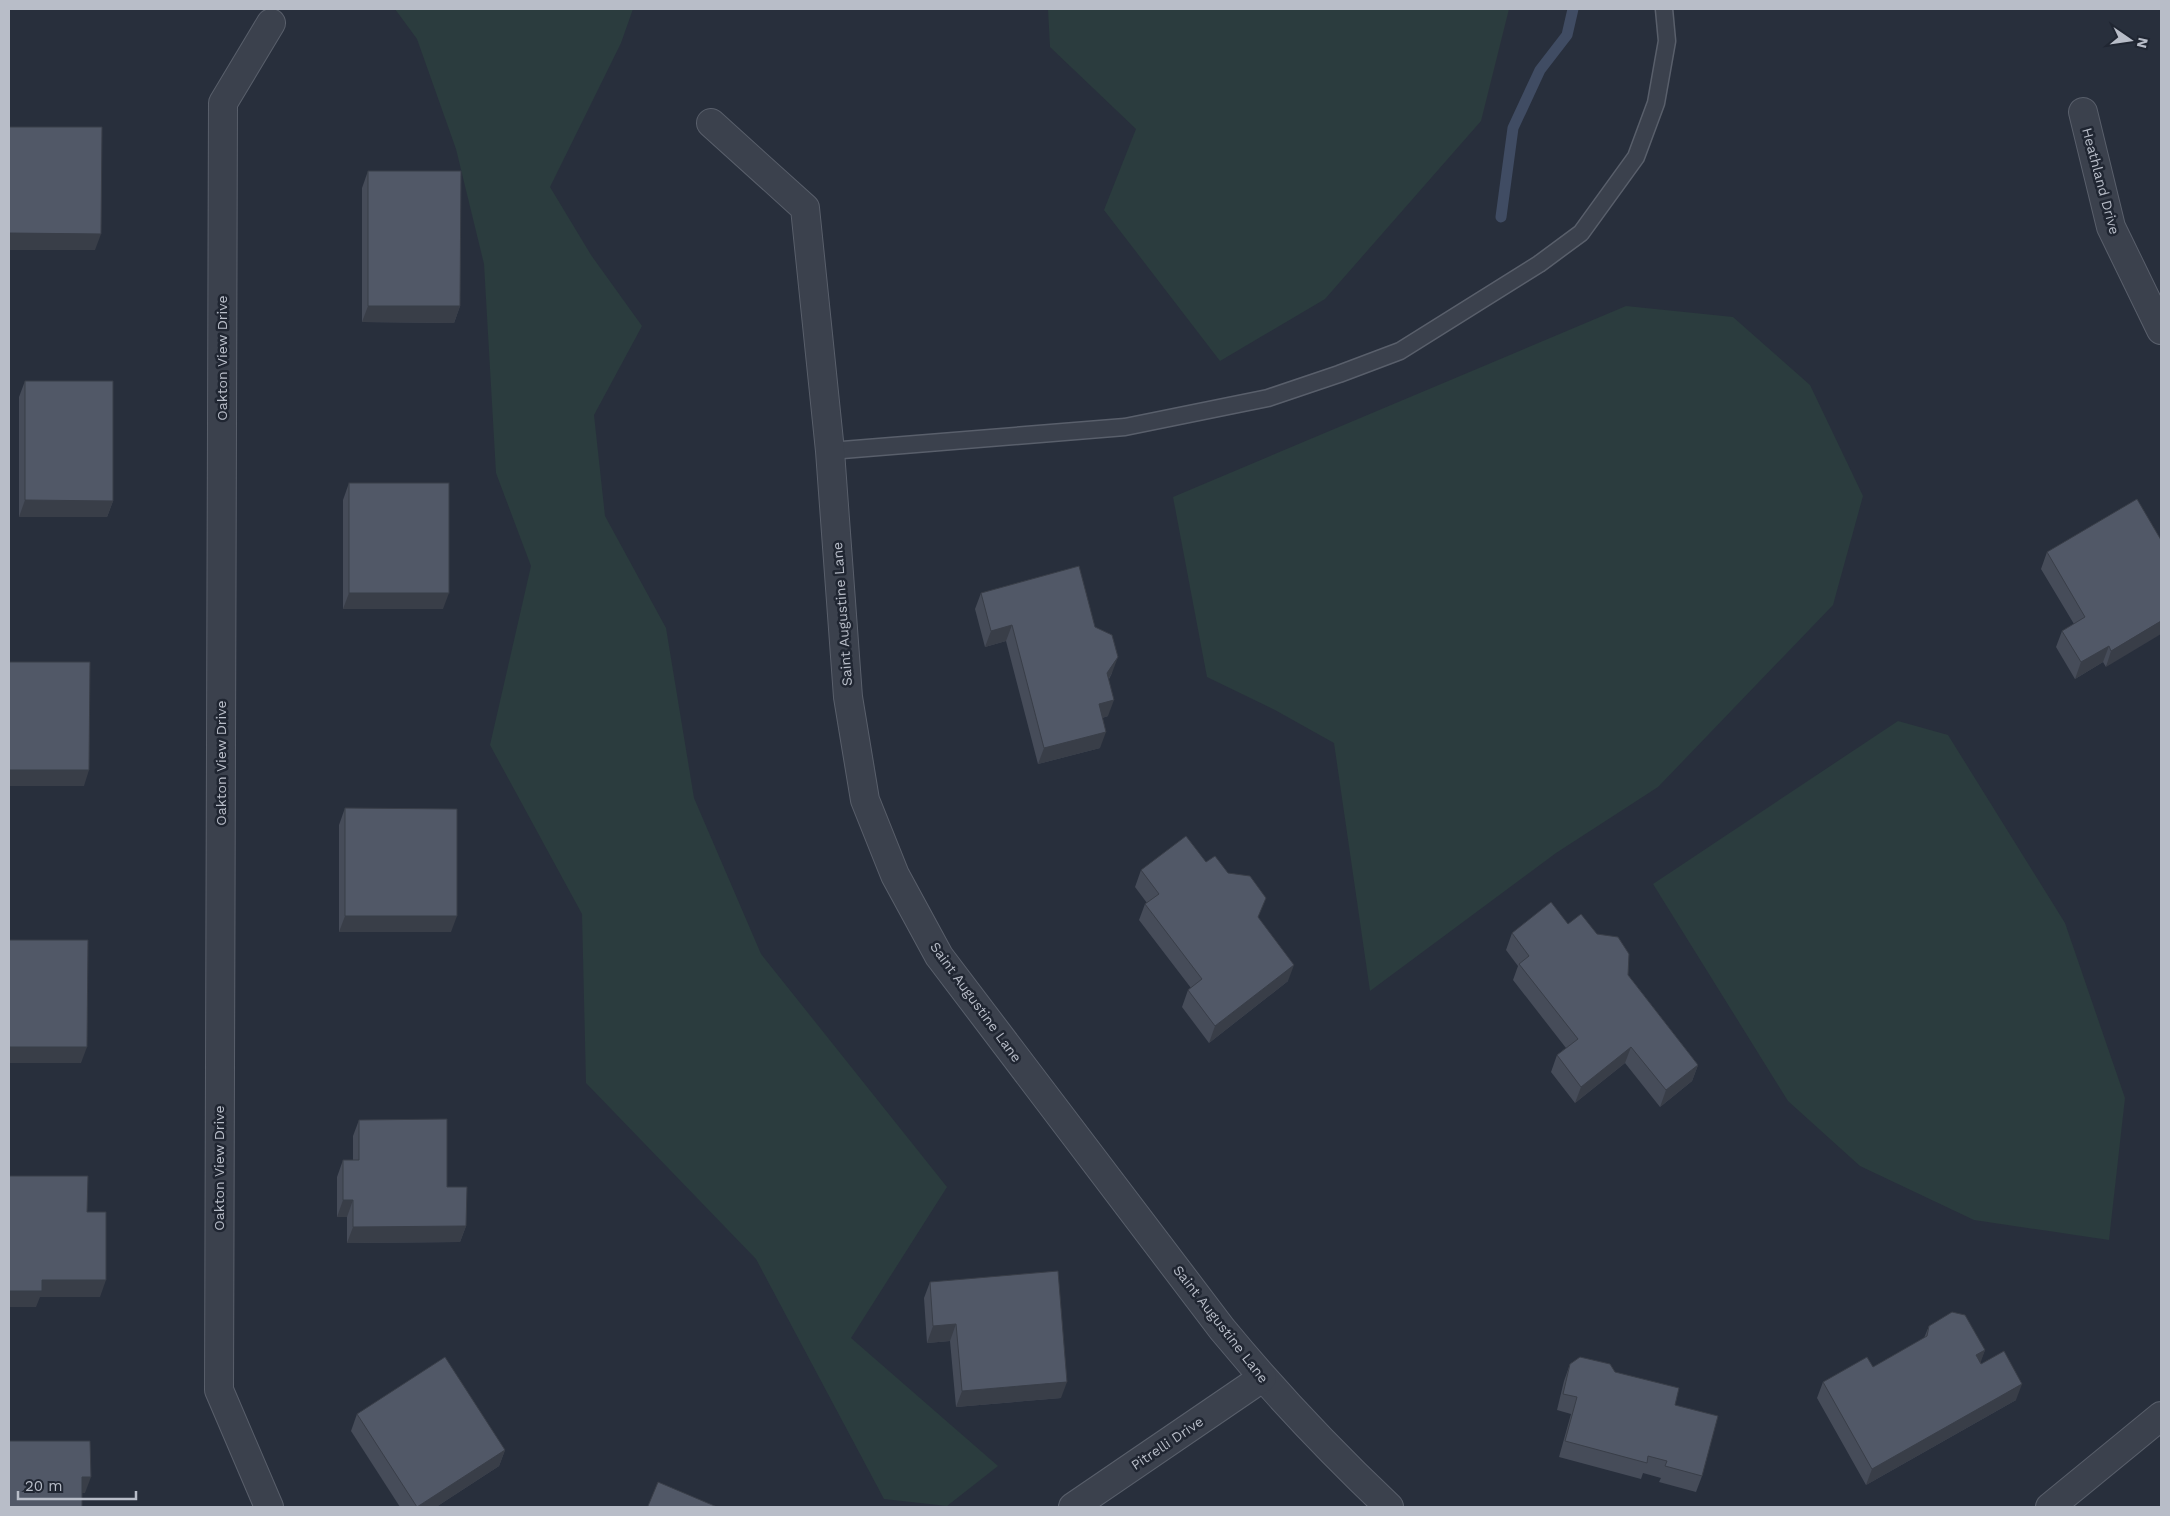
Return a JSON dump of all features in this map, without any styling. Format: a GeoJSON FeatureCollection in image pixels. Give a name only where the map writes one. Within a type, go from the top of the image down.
{"type":"FeatureCollection","features":[{"type":"Feature","properties":{"kind":"street","name":"Oakton View Drive"},"geometry":{"type":"LineString","coordinates":[[269,1507],[219,1390],[219,1360],[222,103],[271,23]]}},
{"type":"Feature","properties":{"kind":"street","name":"Heathland Drive"},"geometry":{"type":"LineString","coordinates":[[2083,112],[2111,227],[2161,330]]}},
{"type":"Feature","properties":{"kind":"street","name":"Saint Augustine Lane"},"geometry":{"type":"LineString","coordinates":[[711,123],[805,208],[830,451],[848,697],[865,800],[895,875],[939,956],[1216,1321],[1262,1378],[1328,1450],[1389,1507]]}},
{"type":"Feature","properties":{"kind":"street","name":"Pitrelli Drive"},"geometry":{"type":"LineString","coordinates":[[1072,1507],[1262,1378]]}},
{"type":"Feature","properties":{"kind":"street"},"geometry":{"type":"LineString","coordinates":[[2050,1507],[2161,1416]]}},
{"type":"Feature","properties":{"kind":"lane"},"geometry":{"type":"LineString","coordinates":[[830,451],[1125,427],[1268,398],[1400,351],[1539,264],[1580,233],[1636,157],[1656,103],[1667,41],[1664,9]]}},
{"type":"Feature","properties":{"kind":"shaded area"},"geometry":{"type":"Polygon","coordinates":[[[395,9],[633,9],[621,43],[550,187],[591,255],[642,326],[594,415],[605,516],[666,628],[694,798],[761,954],[947,1187],[851,1338],[998,1466],[947,1506],[884,1499],[756,1259],[586,1083],[582,914],[490,745],[531,566],[496,473],[484,264],[456,149],[417,39],[395,9]]]}},
{"type":"Feature","properties":{"kind":"shaded area"},"geometry":{"type":"Polygon","coordinates":[[[1048,9],[1509,9],[1481,121],[1325,299],[1220,361],[1104,210],[1136,129],[1050,47],[1048,9]]]}},
{"type":"Feature","properties":{"kind":"shaded area"},"geometry":{"type":"Polygon","coordinates":[[[1626,306],[1733,317],[1810,385],[1863,496],[1833,605],[1658,787],[1556,853],[1370,991],[1334,743],[1275,710],[1207,677],[1173,497],[1626,306]]]}},
{"type":"Feature","properties":{"kind":"shaded area"},"geometry":{"type":"Polygon","coordinates":[[[1898,721],[1948,735],[2065,923],[2125,1098],[2109,1240],[1974,1220],[1860,1166],[1788,1101],[1653,884],[1898,721]]]}},
{"type":"Feature","properties":{"kind":"building"},"geometry":{"type":"Polygon","coordinates":[[[9,127],[102,127],[101,234],[9,233],[9,127]]]}},
{"type":"Feature","properties":{"kind":"building"},"geometry":{"type":"Polygon","coordinates":[[[368,171],[461,171],[460,306],[368,306],[368,171]]]}},
{"type":"Feature","properties":{"kind":"building"},"geometry":{"type":"Polygon","coordinates":[[[25,381],[113,381],[113,501],[25,500],[25,381]]]}},
{"type":"Feature","properties":{"kind":"building"},"geometry":{"type":"Polygon","coordinates":[[[349,483],[449,483],[449,593],[349,593],[349,483]]]}},
{"type":"Feature","properties":{"kind":"building"},"geometry":{"type":"Polygon","coordinates":[[[2137,499],[2161,540],[2161,621],[2111,651],[2109,646],[2081,662],[2062,631],[2085,617],[2047,552],[2137,499]]]}},
{"type":"Feature","properties":{"kind":"building"},"geometry":{"type":"Polygon","coordinates":[[[1079,566],[1095,627],[1112,635],[1118,657],[1107,673],[1114,700],[1099,704],[1106,732],[1044,748],[1012,625],[991,631],[981,593],[1079,566]]]}},
{"type":"Feature","properties":{"kind":"building"},"geometry":{"type":"Polygon","coordinates":[[[9,662],[90,662],[89,770],[9,770],[9,662]]]}},
{"type":"Feature","properties":{"kind":"building"},"geometry":{"type":"Polygon","coordinates":[[[345,808],[457,809],[457,916],[345,916],[345,808]]]}},
{"type":"Feature","properties":{"kind":"building"},"geometry":{"type":"Polygon","coordinates":[[[1186,836],[1206,862],[1215,856],[1228,873],[1250,876],[1266,898],[1258,917],[1294,965],[1215,1026],[1188,990],[1202,979],[1145,904],[1159,894],[1141,870],[1186,836]]]}},
{"type":"Feature","properties":{"kind":"building"},"geometry":{"type":"Polygon","coordinates":[[[1551,902],[1568,924],[1581,914],[1597,934],[1618,937],[1629,954],[1628,975],[1698,1065],[1666,1090],[1631,1047],[1581,1087],[1557,1055],[1578,1039],[1519,964],[1529,956],[1512,933],[1551,902]]]}},
{"type":"Feature","properties":{"kind":"building"},"geometry":{"type":"Polygon","coordinates":[[[9,940],[88,940],[87,1047],[9,1047],[9,940]]]}},
{"type":"Feature","properties":{"kind":"building"},"geometry":{"type":"Polygon","coordinates":[[[447,1119],[447,1187],[467,1187],[466,1226],[353,1227],[353,1200],[343,1200],[343,1160],[359,1160],[359,1120],[447,1119]]]}},
{"type":"Feature","properties":{"kind":"building"},"geometry":{"type":"Polygon","coordinates":[[[9,1176],[88,1176],[87,1212],[106,1212],[106,1280],[42,1280],[42,1291],[9,1291],[9,1176]]]}},
{"type":"Feature","properties":{"kind":"building"},"geometry":{"type":"Polygon","coordinates":[[[1058,1271],[1067,1382],[962,1391],[956,1324],[933,1326],[930,1282],[1058,1271]]]}},
{"type":"Feature","properties":{"kind":"building"},"geometry":{"type":"Polygon","coordinates":[[[1952,1312],[1965,1315],[1985,1350],[1976,1355],[1981,1364],[2004,1351],[2022,1384],[1872,1469],[1823,1382],[1867,1357],[1873,1367],[1927,1336],[1929,1326],[1952,1312]]]}},
{"type":"Feature","properties":{"kind":"building"},"geometry":{"type":"Polygon","coordinates":[[[445,1357],[505,1450],[417,1507],[357,1414],[445,1357]]]}},
{"type":"Feature","properties":{"kind":"building"},"geometry":{"type":"Polygon","coordinates":[[[1580,1357],[1610,1364],[1615,1372],[1679,1388],[1675,1405],[1718,1416],[1702,1476],[1665,1466],[1667,1461],[1648,1456],[1647,1463],[1565,1441],[1577,1397],[1563,1394],[1570,1364],[1580,1357]]]}},
{"type":"Feature","properties":{"kind":"building"},"geometry":{"type":"Polygon","coordinates":[[[9,1441],[90,1441],[91,1477],[82,1477],[82,1507],[9,1507],[9,1441]]]}},
{"type":"Feature","properties":{"kind":"building"},"geometry":{"type":"Polygon","coordinates":[[[658,1482],[717,1507],[648,1506],[658,1482]]]}},
{"type":"Feature","properties":{"kind":"waterway"},"geometry":{"type":"LineString","coordinates":[[1501,217],[1513,128],[1540,70],[1567,35],[1573,9]]}}]}
